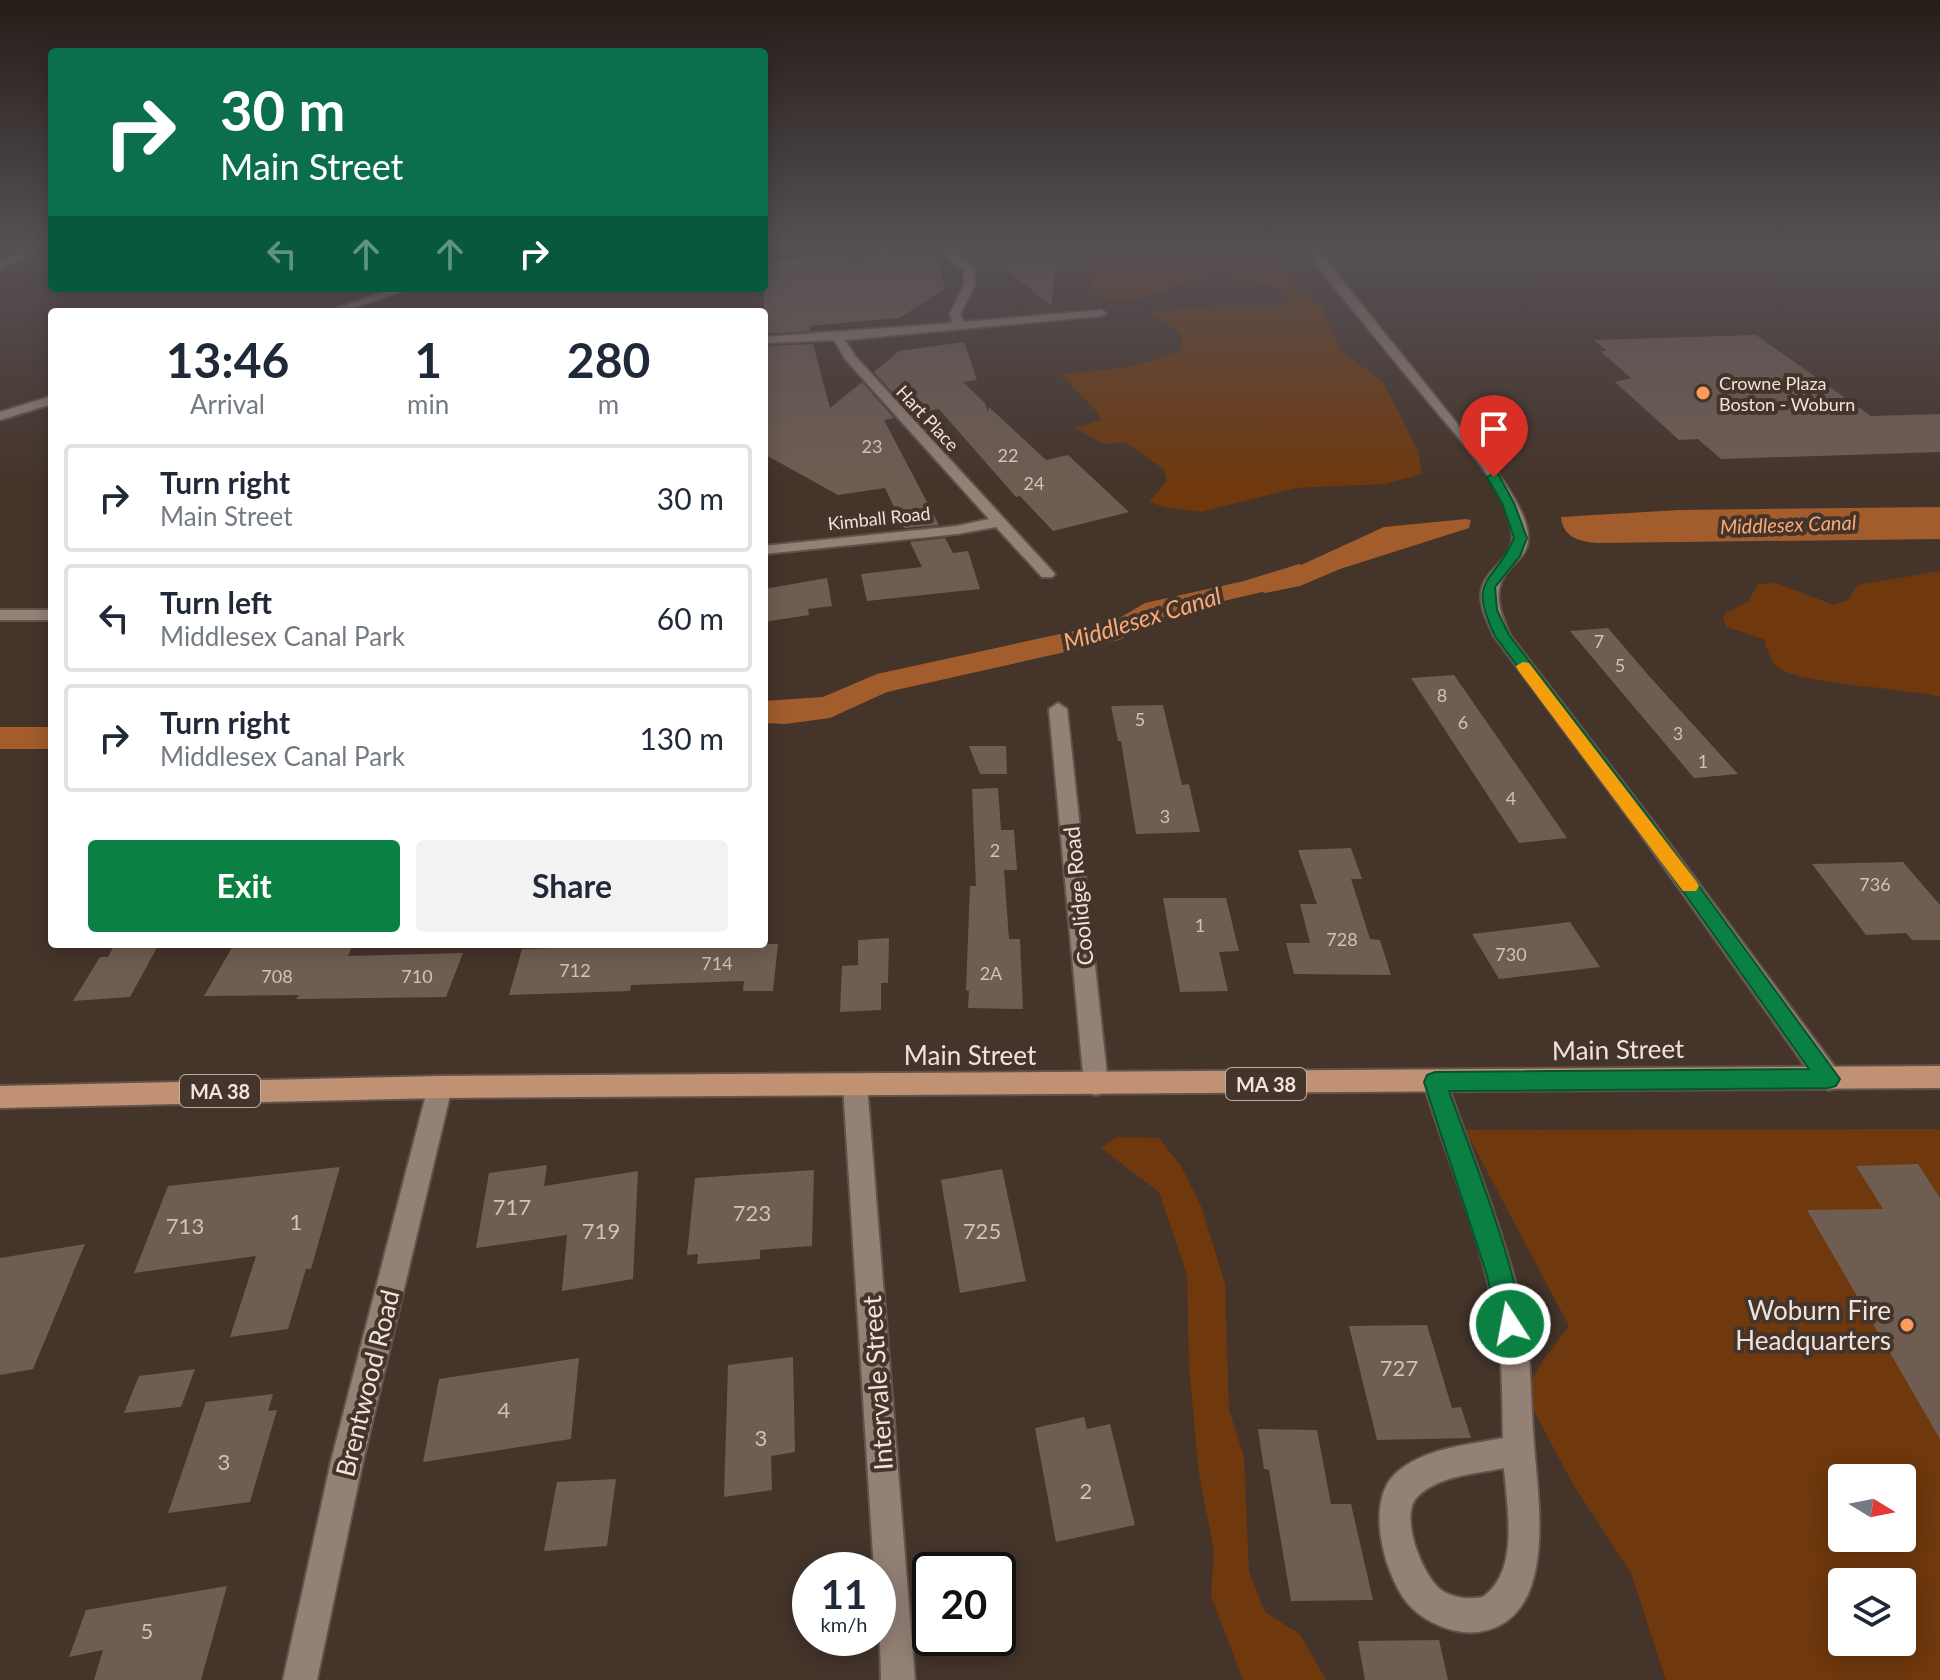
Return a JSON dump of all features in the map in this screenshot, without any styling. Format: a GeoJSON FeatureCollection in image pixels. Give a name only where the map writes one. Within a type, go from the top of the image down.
{"type":"FeatureCollection","features":[{"type":"Feature","properties":{"kind":"main road","name":"Main Street"},"geometry":{"type":"LineString","coordinates":[[0,1097],[440,1087],[1940,1077]]}},
{"type":"Feature","properties":{"kind":"street"},"geometry":{"type":"LineString","coordinates":[[768,340],[933,328]]}},
{"type":"Feature","properties":{"kind":"street"},"geometry":{"type":"LineString","coordinates":[[1373,328],[1485,465],[1508,503],[1520,534],[1520,544],[1495,575],[1487,594],[1490,610],[1502,636],[1653,836],[1829,1079]]}},
{"type":"Feature","properties":{"kind":"street","name":"Hart Place"},"geometry":{"type":"LineString","coordinates":[[838,337],[850,358],[1047,574]]}},
{"type":"Feature","properties":{"kind":"street"},"geometry":{"type":"LineString","coordinates":[[0,416],[48,401]]}},
{"type":"Feature","properties":{"kind":"street","name":"Kimball Road"},"geometry":{"type":"LineString","coordinates":[[768,550],[957,530],[997,522]]}},
{"type":"Feature","properties":{"kind":"street"},"geometry":{"type":"LineString","coordinates":[[0,615],[48,615]]}},
{"type":"Feature","properties":{"kind":"street","name":"Coolidge Road"},"geometry":{"type":"LineString","coordinates":[[1058,709],[1096,1084]]}},
{"type":"Feature","properties":{"kind":"street"},"geometry":{"type":"LineString","coordinates":[[1435,1082],[1507,1304],[1514,1345],[1519,1450],[1523,1534],[1517,1579],[1505,1602],[1493,1612],[1473,1617],[1437,1608],[1419,1593],[1399,1545],[1393,1509],[1398,1491],[1410,1480],[1430,1471],[1519,1450]]}},
{"type":"Feature","properties":{"kind":"street","name":"Intervale Street"},"geometry":{"type":"LineString","coordinates":[[855,1085],[898,1680]]}},
{"type":"Feature","properties":{"kind":"street","name":"Brentwood Road"},"geometry":{"type":"LineString","coordinates":[[300,1680],[347,1461],[440,1087]]}},
{"type":"Feature","properties":{"kind":"shaded area"},"geometry":{"type":"Polygon","coordinates":[[[1331,328],[1341,351],[1383,382],[1418,451],[1422,474],[1385,484],[1296,488],[1201,512],[1149,502],[1167,481],[1164,469],[1125,442],[1104,444],[1075,428],[1102,420],[1062,374],[1125,368],[1180,352],[1182,339],[1174,329],[1331,328]]]}},
{"type":"Feature","properties":{"kind":"shaded area"},"geometry":{"type":"Polygon","coordinates":[[[1940,571],[1940,697],[1829,682],[1790,673],[1773,662],[1765,640],[1727,627],[1723,619],[1725,613],[1748,602],[1758,584],[1776,583],[1834,605],[1848,600],[1857,585],[1940,571]]]}},
{"type":"Feature","properties":{"kind":"shaded area"},"geometry":{"type":"Polygon","coordinates":[[[1940,1129],[1940,1680],[1666,1680],[1631,1573],[1574,1486],[1524,1393],[1569,1326],[1465,1130],[1940,1129]]]}},
{"type":"Feature","properties":{"kind":"shaded area"},"geometry":{"type":"Polygon","coordinates":[[[1116,1137],[1159,1138],[1181,1166],[1201,1206],[1225,1284],[1229,1409],[1244,1457],[1249,1571],[1265,1612],[1300,1634],[1326,1680],[1243,1680],[1211,1596],[1214,1551],[1199,1473],[1189,1368],[1187,1275],[1159,1192],[1101,1148],[1116,1137]]]}},
{"type":"Feature","properties":{"kind":"water","name":"Middlesex Canal"},"geometry":{"type":"Polygon","coordinates":[[[1940,507],[1940,539],[1596,543],[1572,537],[1562,524],[1561,517],[1679,510],[1940,507]]]}},
{"type":"Feature","properties":{"kind":"water","name":"Middlesex Canal"},"geometry":{"type":"Polygon","coordinates":[[[1471,520],[1469,528],[1340,569],[1300,586],[1265,593],[1251,588],[1384,527],[1471,520]]]}},
{"type":"Feature","properties":{"kind":"building"},"geometry":{"type":"Polygon","coordinates":[[[768,328],[809,328],[810,331],[768,334],[768,328]]]}},
{"type":"Feature","properties":{"kind":"building","name":"Crowne Plaza Boston - Woburn"},"geometry":{"type":"Polygon","coordinates":[[[1756,335],[1871,416],[1940,414],[1940,452],[1721,459],[1698,439],[1679,440],[1615,382],[1631,378],[1600,351],[1607,351],[1594,340],[1756,335]]]}},
{"type":"Feature","properties":{"kind":"building"},"geometry":{"type":"Polygon","coordinates":[[[964,342],[977,380],[963,382],[985,403],[988,412],[989,407],[1046,460],[1068,455],[1129,512],[1053,531],[1020,496],[1016,497],[939,409],[912,414],[874,372],[899,351],[964,342]]]}},
{"type":"Feature","properties":{"kind":"building"},"geometry":{"type":"Polygon","coordinates":[[[813,344],[830,408],[862,382],[894,418],[884,420],[939,525],[904,528],[885,488],[838,495],[768,456],[768,346],[813,344]]]}},
{"type":"Feature","properties":{"kind":"building"},"geometry":{"type":"Polygon","coordinates":[[[945,538],[953,553],[968,551],[980,589],[867,601],[861,574],[922,567],[910,542],[945,538]]]}},
{"type":"Feature","properties":{"kind":"building"},"geometry":{"type":"Polygon","coordinates":[[[827,578],[832,606],[808,609],[809,615],[768,621],[768,588],[827,578]]]}},
{"type":"Feature","properties":{"kind":"building"},"geometry":{"type":"Polygon","coordinates":[[[1608,628],[1738,774],[1694,778],[1570,631],[1608,628]]]}},
{"type":"Feature","properties":{"kind":"building"},"geometry":{"type":"Polygon","coordinates":[[[1454,675],[1567,838],[1519,843],[1411,678],[1454,675]]]}},
{"type":"Feature","properties":{"kind":"building"},"geometry":{"type":"Polygon","coordinates":[[[1163,705],[1182,785],[1189,784],[1200,832],[1136,834],[1121,741],[1118,741],[1111,706],[1163,705]]]}},
{"type":"Feature","properties":{"kind":"building"},"geometry":{"type":"Polygon","coordinates":[[[969,746],[1006,746],[1007,774],[980,774],[969,746]]]}},
{"type":"Feature","properties":{"kind":"building"},"geometry":{"type":"Polygon","coordinates":[[[998,788],[1001,830],[1014,830],[1017,870],[1004,870],[1009,939],[1020,939],[1023,1009],[968,1008],[970,886],[976,886],[972,789],[998,788]]]}},
{"type":"Feature","properties":{"kind":"building"},"geometry":{"type":"Polygon","coordinates":[[[1351,848],[1362,879],[1351,879],[1370,939],[1380,940],[1391,975],[1294,974],[1286,943],[1310,943],[1300,904],[1317,904],[1298,850],[1351,848]]]}},
{"type":"Feature","properties":{"kind":"building"},"geometry":{"type":"Polygon","coordinates":[[[1903,862],[1940,905],[1940,940],[1912,940],[1906,933],[1866,935],[1812,864],[1903,862]]]}},
{"type":"Feature","properties":{"kind":"building"},"geometry":{"type":"Polygon","coordinates":[[[1163,898],[1226,898],[1239,951],[1219,952],[1228,991],[1180,992],[1163,898]]]}},
{"type":"Feature","properties":{"kind":"building"},"geometry":{"type":"Polygon","coordinates":[[[1570,922],[1600,967],[1499,979],[1472,934],[1570,922]]]}},
{"type":"Feature","properties":{"kind":"building"},"geometry":{"type":"Polygon","coordinates":[[[889,938],[888,983],[881,983],[881,1010],[840,1012],[842,966],[858,965],[858,940],[889,938]]]}},
{"type":"Feature","properties":{"kind":"building"},"geometry":{"type":"Polygon","coordinates":[[[768,944],[778,944],[773,991],[743,991],[744,981],[631,985],[630,991],[509,995],[522,949],[768,948],[768,944]]]}},
{"type":"Feature","properties":{"kind":"building"},"geometry":{"type":"Polygon","coordinates":[[[113,948],[157,948],[130,997],[73,1001],[100,957],[108,957],[113,948]]]}},
{"type":"Feature","properties":{"kind":"building"},"geometry":{"type":"Polygon","coordinates":[[[232,948],[351,948],[348,956],[463,953],[446,997],[296,999],[299,995],[204,996],[232,948]]]}},
{"type":"Feature","properties":{"kind":"building","name":"Woburn Fire Headquarters"},"geometry":{"type":"Polygon","coordinates":[[[1918,1164],[1940,1198],[1940,1439],[1807,1210],[1883,1209],[1856,1166],[1918,1164]]]}},
{"type":"Feature","properties":{"kind":"building"},"geometry":{"type":"Polygon","coordinates":[[[547,1165],[544,1186],[638,1171],[633,1279],[562,1291],[567,1235],[476,1248],[489,1173],[547,1165]]]}},
{"type":"Feature","properties":{"kind":"building"},"geometry":{"type":"Polygon","coordinates":[[[340,1167],[311,1269],[306,1269],[288,1329],[230,1337],[256,1256],[134,1273],[168,1186],[340,1167]]]}},
{"type":"Feature","properties":{"kind":"building"},"geometry":{"type":"Polygon","coordinates":[[[1002,1169],[1026,1281],[960,1293],[941,1180],[1002,1169]]]}},
{"type":"Feature","properties":{"kind":"building"},"geometry":{"type":"Polygon","coordinates":[[[814,1170],[812,1246],[760,1250],[760,1259],[697,1264],[698,1254],[687,1255],[695,1178],[814,1170]]]}},
{"type":"Feature","properties":{"kind":"building"},"geometry":{"type":"Polygon","coordinates":[[[85,1244],[33,1369],[0,1375],[0,1258],[85,1244]]]}},
{"type":"Feature","properties":{"kind":"building"},"geometry":{"type":"Polygon","coordinates":[[[1427,1325],[1452,1408],[1461,1407],[1471,1438],[1377,1440],[1349,1326],[1427,1325]]]}},
{"type":"Feature","properties":{"kind":"building"},"geometry":{"type":"Polygon","coordinates":[[[793,1357],[795,1452],[771,1456],[772,1490],[724,1497],[728,1365],[793,1357]]]}},
{"type":"Feature","properties":{"kind":"building"},"geometry":{"type":"Polygon","coordinates":[[[579,1358],[571,1439],[423,1462],[439,1379],[579,1358]]]}},
{"type":"Feature","properties":{"kind":"building"},"geometry":{"type":"Polygon","coordinates":[[[195,1369],[181,1407],[124,1413],[139,1376],[195,1369]]]}},
{"type":"Feature","properties":{"kind":"building"},"geometry":{"type":"Polygon","coordinates":[[[273,1394],[268,1411],[277,1410],[250,1502],[168,1513],[206,1402],[273,1394]]]}},
{"type":"Feature","properties":{"kind":"building"},"geometry":{"type":"Polygon","coordinates":[[[1084,1417],[1087,1429],[1110,1424],[1135,1525],[1056,1542],[1035,1428],[1084,1417]]]}},
{"type":"Feature","properties":{"kind":"building"},"geometry":{"type":"Polygon","coordinates":[[[1258,1429],[1317,1430],[1331,1504],[1351,1504],[1373,1600],[1291,1601],[1269,1470],[1264,1469],[1258,1429]]]}},
{"type":"Feature","properties":{"kind":"building"},"geometry":{"type":"Polygon","coordinates":[[[616,1479],[607,1546],[544,1551],[557,1482],[616,1479]]]}},
{"type":"Feature","properties":{"kind":"building"},"geometry":{"type":"Polygon","coordinates":[[[227,1586],[201,1680],[94,1680],[103,1650],[69,1657],[86,1610],[227,1586]]]}},
{"type":"Feature","properties":{"kind":"building"},"geometry":{"type":"Polygon","coordinates":[[[1439,1640],[1448,1680],[1365,1680],[1358,1641],[1439,1640]]]}},
{"type":"Feature","properties":{"kind":"waterway","name":"Middlesex Canal"},"geometry":{"type":"LineString","coordinates":[[768,712],[830,707],[877,684],[1108,633],[1132,624],[1156,609],[1251,588],[1299,573]]}},
{"type":"Feature","properties":{"kind":"waterway","name":"Middlesex Canal"},"geometry":{"type":"LineString","coordinates":[[0,738],[48,738]]}},
{"type":"Feature","properties":{"kind":"slow traffic"},"geometry":{"type":"LineString","coordinates":[[1523,666],[1689,886]]}},
{"type":"Feature","properties":{"kind":"place","name":"Crowne Plaza Boston - Woburn"},"geometry":{"type":"Point","coordinates":[1703,393]}},
{"type":"Feature","properties":{"kind":"place","name":"Woburn Fire Headquarters"},"geometry":{"type":"Point","coordinates":[1907,1325]}},
{"type":"Feature","properties":{"kind":"route"},"geometry":{"type":"LineString","coordinates":[[1494,477],[1521,538],[1520,546],[1488,587],[1490,610],[1502,636],[1644,824],[1829,1079],[1435,1082],[1499,1272],[1510,1324]]}}]}
